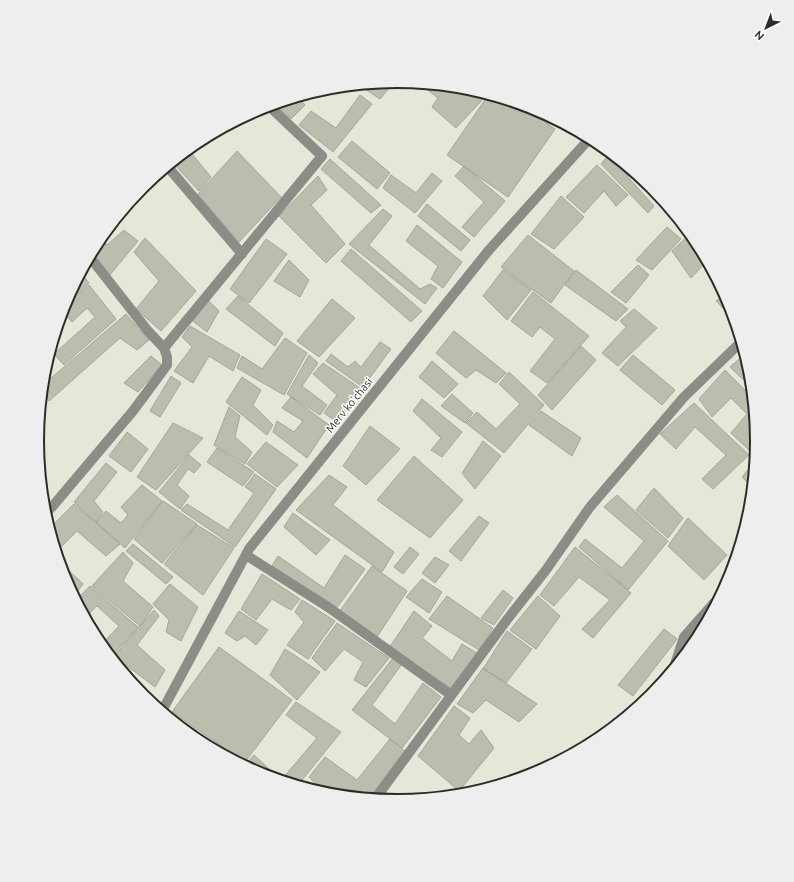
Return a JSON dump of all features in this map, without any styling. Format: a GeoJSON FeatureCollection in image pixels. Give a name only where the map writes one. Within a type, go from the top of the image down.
{"type":"FeatureCollection","features":[{"type":"Feature","properties":{"kind":"street"},"geometry":{"type":"LineString","coordinates":[[164,348],[322,156],[273,111]]}},
{"type":"Feature","properties":{"kind":"street","name":"Merv ko'chasi"},"geometry":{"type":"LineString","coordinates":[[164,706],[249,549],[489,250],[586,143]]}},
{"type":"Feature","properties":{"kind":"street"},"geometry":{"type":"LineString","coordinates":[[171,170],[242,254]]}},
{"type":"Feature","properties":{"kind":"street"},"geometry":{"type":"LineString","coordinates":[[51,508],[133,412],[167,365],[167,357],[164,348],[148,331],[93,260]]}},
{"type":"Feature","properties":{"kind":"street"},"geometry":{"type":"LineString","coordinates":[[379,793],[451,695],[546,570],[590,507],[684,397],[737,346]]}},
{"type":"Feature","properties":{"kind":"street"},"geometry":{"type":"LineString","coordinates":[[246,555],[328,607],[451,695]]}},
{"type":"Feature","properties":{"kind":"street"},"geometry":{"type":"LineString","coordinates":[[678,654],[684,637],[706,612]]}},
{"type":"Feature","properties":{"kind":"building"},"geometry":{"type":"Polygon","coordinates":[[[389,88],[380,99],[366,90],[389,88]]]}},
{"type":"Feature","properties":{"kind":"building"},"geometry":{"type":"Polygon","coordinates":[[[427,90],[443,91],[483,99],[456,128],[432,107],[438,98],[427,90]]]}},
{"type":"Feature","properties":{"kind":"building"},"geometry":{"type":"Polygon","coordinates":[[[360,95],[372,104],[333,152],[299,125],[311,111],[336,128],[360,95]]]}},
{"type":"Feature","properties":{"kind":"building"},"geometry":{"type":"Polygon","coordinates":[[[485,99],[532,115],[555,129],[508,197],[447,155],[485,99]]]}},
{"type":"Feature","properties":{"kind":"building"},"geometry":{"type":"Polygon","coordinates":[[[302,101],[305,105],[291,119],[280,109],[302,101]]]}},
{"type":"Feature","properties":{"kind":"building"},"geometry":{"type":"Polygon","coordinates":[[[352,141],[390,173],[377,189],[338,157],[352,141]]]}},
{"type":"Feature","properties":{"kind":"building"},"geometry":{"type":"Polygon","coordinates":[[[237,151],[281,197],[239,242],[198,194],[237,151]]]}},
{"type":"Feature","properties":{"kind":"building"},"geometry":{"type":"Polygon","coordinates":[[[192,154],[211,177],[199,191],[176,166],[192,154]]]}},
{"type":"Feature","properties":{"kind":"building"},"geometry":{"type":"Polygon","coordinates":[[[607,157],[628,175],[627,176],[654,206],[648,213],[601,164],[607,157]]]}},
{"type":"Feature","properties":{"kind":"building"},"geometry":{"type":"Polygon","coordinates":[[[330,159],[381,205],[371,213],[321,169],[330,159]]]}},
{"type":"Feature","properties":{"kind":"building"},"geometry":{"type":"Polygon","coordinates":[[[597,165],[628,195],[616,206],[604,191],[584,213],[566,197],[597,165]]]}},
{"type":"Feature","properties":{"kind":"building"},"geometry":{"type":"Polygon","coordinates":[[[464,166],[505,201],[474,237],[462,227],[484,202],[455,176],[464,166]]]}},
{"type":"Feature","properties":{"kind":"building"},"geometry":{"type":"Polygon","coordinates":[[[432,173],[442,181],[415,213],[383,188],[391,175],[416,193],[432,173]]]}},
{"type":"Feature","properties":{"kind":"building"},"geometry":{"type":"Polygon","coordinates":[[[318,176],[327,190],[311,205],[345,244],[326,263],[279,216],[318,176]]]}},
{"type":"Feature","properties":{"kind":"building"},"geometry":{"type":"Polygon","coordinates":[[[561,196],[584,217],[554,249],[531,234],[561,196]]]}},
{"type":"Feature","properties":{"kind":"building"},"geometry":{"type":"Polygon","coordinates":[[[427,204],[470,240],[461,251],[418,216],[427,204]]]}},
{"type":"Feature","properties":{"kind":"building"},"geometry":{"type":"Polygon","coordinates":[[[383,209],[392,216],[369,245],[420,289],[430,284],[437,288],[425,304],[349,244],[383,209]]]}},
{"type":"Feature","properties":{"kind":"building"},"geometry":{"type":"Polygon","coordinates":[[[417,225],[462,262],[443,288],[431,279],[438,266],[406,241],[417,225]]]}},
{"type":"Feature","properties":{"kind":"building"},"geometry":{"type":"Polygon","coordinates":[[[667,227],[681,239],[652,270],[636,260],[667,227]]]}},
{"type":"Feature","properties":{"kind":"building"},"geometry":{"type":"Polygon","coordinates":[[[124,230],[138,241],[109,276],[95,257],[105,242],[107,245],[124,230]]]}},
{"type":"Feature","properties":{"kind":"building"},"geometry":{"type":"Polygon","coordinates":[[[528,235],[574,271],[551,303],[501,267],[528,235]]]}},
{"type":"Feature","properties":{"kind":"building"},"geometry":{"type":"Polygon","coordinates":[[[145,238],[196,291],[161,331],[136,309],[159,281],[134,252],[145,238]]]}},
{"type":"Feature","properties":{"kind":"building"},"geometry":{"type":"Polygon","coordinates":[[[686,238],[703,265],[691,278],[672,251],[686,238]]]}},
{"type":"Feature","properties":{"kind":"building"},"geometry":{"type":"Polygon","coordinates":[[[266,239],[287,254],[249,303],[230,289],[266,239]]]}},
{"type":"Feature","properties":{"kind":"building"},"geometry":{"type":"Polygon","coordinates":[[[351,249],[422,311],[411,322],[341,261],[351,249]]]}},
{"type":"Feature","properties":{"kind":"building"},"geometry":{"type":"Polygon","coordinates":[[[289,260],[309,280],[300,297],[274,281],[289,260]]]}},
{"type":"Feature","properties":{"kind":"building"},"geometry":{"type":"Polygon","coordinates":[[[638,265],[649,275],[626,303],[611,292],[638,265]]]}},
{"type":"Feature","properties":{"kind":"building"},"geometry":{"type":"Polygon","coordinates":[[[503,270],[531,290],[507,320],[483,296],[503,270]]]}},
{"type":"Feature","properties":{"kind":"building"},"geometry":{"type":"Polygon","coordinates":[[[576,270],[628,309],[616,321],[565,285],[576,270]]]}},
{"type":"Feature","properties":{"kind":"building"},"geometry":{"type":"Polygon","coordinates":[[[84,277],[89,283],[76,295],[84,277]]]}},
{"type":"Feature","properties":{"kind":"building"},"geometry":{"type":"Polygon","coordinates":[[[89,285],[116,319],[64,365],[55,355],[55,353],[95,317],[87,308],[72,322],[67,316],[75,298],[89,285]]]}},
{"type":"Feature","properties":{"kind":"building"},"geometry":{"type":"Polygon","coordinates":[[[533,292],[589,336],[547,383],[530,371],[555,339],[540,327],[532,337],[511,321],[533,292]]]}},
{"type":"Feature","properties":{"kind":"building"},"geometry":{"type":"Polygon","coordinates":[[[238,296],[283,333],[275,346],[226,309],[238,296]]]}},
{"type":"Feature","properties":{"kind":"building"},"geometry":{"type":"Polygon","coordinates":[[[720,298],[724,310],[716,301],[720,298]]]}},
{"type":"Feature","properties":{"kind":"building"},"geometry":{"type":"Polygon","coordinates":[[[207,299],[219,311],[207,332],[190,319],[207,299]]]}},
{"type":"Feature","properties":{"kind":"building"},"geometry":{"type":"Polygon","coordinates":[[[332,299],[355,318],[319,357],[297,341],[332,299]]]}},
{"type":"Feature","properties":{"kind":"building"},"geometry":{"type":"Polygon","coordinates":[[[634,309],[657,328],[618,366],[602,353],[626,327],[620,321],[634,309]]]}},
{"type":"Feature","properties":{"kind":"building"},"geometry":{"type":"Polygon","coordinates":[[[126,314],[149,340],[137,350],[120,338],[49,401],[47,398],[50,379],[126,314]]]}},
{"type":"Feature","properties":{"kind":"building"},"geometry":{"type":"Polygon","coordinates":[[[190,326],[240,355],[233,371],[209,356],[193,383],[174,371],[192,347],[182,337],[190,326]]]}},
{"type":"Feature","properties":{"kind":"building"},"geometry":{"type":"Polygon","coordinates":[[[454,331],[506,373],[496,383],[476,370],[466,378],[436,353],[454,331]]]}},
{"type":"Feature","properties":{"kind":"building"},"geometry":{"type":"Polygon","coordinates":[[[285,338],[307,353],[284,395],[237,368],[242,356],[262,369],[285,338]]]}},
{"type":"Feature","properties":{"kind":"building"},"geometry":{"type":"Polygon","coordinates":[[[380,342],[391,349],[363,387],[326,361],[331,354],[348,367],[355,361],[361,367],[380,342]]]}},
{"type":"Feature","properties":{"kind":"building"},"geometry":{"type":"Polygon","coordinates":[[[581,346],[596,360],[552,410],[538,395],[581,346]]]}},
{"type":"Feature","properties":{"kind":"building"},"geometry":{"type":"Polygon","coordinates":[[[309,355],[318,363],[302,386],[327,405],[320,415],[287,394],[309,355]]]}},
{"type":"Feature","properties":{"kind":"building"},"geometry":{"type":"Polygon","coordinates":[[[633,355],[675,390],[662,405],[620,370],[633,355]]]}},
{"type":"Feature","properties":{"kind":"building"},"geometry":{"type":"Polygon","coordinates":[[[151,356],[162,365],[138,392],[124,383],[151,356]]]}},
{"type":"Feature","properties":{"kind":"building"},"geometry":{"type":"Polygon","coordinates":[[[740,358],[745,381],[730,367],[740,358]]]}},
{"type":"Feature","properties":{"kind":"building"},"geometry":{"type":"Polygon","coordinates":[[[432,361],[458,384],[444,398],[419,377],[432,361]]]}},
{"type":"Feature","properties":{"kind":"building"},"geometry":{"type":"Polygon","coordinates":[[[323,363],[360,388],[337,422],[324,413],[337,395],[313,374],[323,363]]]}},
{"type":"Feature","properties":{"kind":"building"},"geometry":{"type":"Polygon","coordinates":[[[725,370],[746,391],[750,451],[731,433],[747,414],[731,398],[712,417],[699,399],[725,370]]]}},
{"type":"Feature","properties":{"kind":"building"},"geometry":{"type":"Polygon","coordinates":[[[509,372],[544,405],[504,453],[466,423],[477,412],[496,429],[520,404],[499,384],[509,372]]]}},
{"type":"Feature","properties":{"kind":"building"},"geometry":{"type":"Polygon","coordinates":[[[171,376],[181,383],[160,417],[150,411],[171,376]]]}},
{"type":"Feature","properties":{"kind":"building"},"geometry":{"type":"Polygon","coordinates":[[[242,377],[261,390],[253,405],[273,425],[267,435],[226,402],[242,377]]]}},
{"type":"Feature","properties":{"kind":"building"},"geometry":{"type":"Polygon","coordinates":[[[452,394],[473,413],[465,423],[441,406],[452,394]]]}},
{"type":"Feature","properties":{"kind":"building"},"geometry":{"type":"Polygon","coordinates":[[[291,397],[329,425],[307,458],[273,432],[277,421],[294,432],[303,421],[282,408],[291,397]]]}},
{"type":"Feature","properties":{"kind":"building"},"geometry":{"type":"Polygon","coordinates":[[[422,399],[462,432],[442,457],[431,450],[441,438],[413,411],[422,399]]]}},
{"type":"Feature","properties":{"kind":"building"},"geometry":{"type":"Polygon","coordinates":[[[694,403],[749,455],[713,489],[702,479],[726,455],[695,427],[676,449],[660,434],[694,403]]]}},
{"type":"Feature","properties":{"kind":"building"},"geometry":{"type":"Polygon","coordinates":[[[229,407],[240,416],[235,437],[252,452],[245,464],[214,445],[229,407]]]}},
{"type":"Feature","properties":{"kind":"building"},"geometry":{"type":"Polygon","coordinates":[[[541,411],[581,438],[572,456],[529,425],[541,411]]]}},
{"type":"Feature","properties":{"kind":"building"},"geometry":{"type":"Polygon","coordinates":[[[173,423],[203,438],[156,490],[137,477],[173,423]]]}},
{"type":"Feature","properties":{"kind":"building"},"geometry":{"type":"Polygon","coordinates":[[[370,426],[400,449],[366,485],[343,466],[370,426]]]}},
{"type":"Feature","properties":{"kind":"building"},"geometry":{"type":"Polygon","coordinates":[[[127,432],[148,449],[131,472],[109,456],[127,432]]]}},
{"type":"Feature","properties":{"kind":"building"},"geometry":{"type":"Polygon","coordinates":[[[483,441],[501,456],[475,489],[462,473],[483,441]]]}},
{"type":"Feature","properties":{"kind":"building"},"geometry":{"type":"Polygon","coordinates":[[[266,442],[298,465],[277,487],[247,464],[266,442]]]}},
{"type":"Feature","properties":{"kind":"building"},"geometry":{"type":"Polygon","coordinates":[[[217,448],[254,472],[243,486],[207,462],[217,448]]]}},
{"type":"Feature","properties":{"kind":"building"},"geometry":{"type":"Polygon","coordinates":[[[189,455],[201,465],[194,473],[188,469],[177,485],[189,496],[180,509],[159,492],[189,455]]]}},
{"type":"Feature","properties":{"kind":"building"},"geometry":{"type":"Polygon","coordinates":[[[414,456],[463,500],[430,538],[377,500],[414,456]]]}},
{"type":"Feature","properties":{"kind":"building"},"geometry":{"type":"Polygon","coordinates":[[[106,463],[117,472],[94,501],[103,512],[95,522],[74,502],[106,463]]]}},
{"type":"Feature","properties":{"kind":"building"},"geometry":{"type":"Polygon","coordinates":[[[749,469],[747,482],[742,477],[749,469]]]}},
{"type":"Feature","properties":{"kind":"building"},"geometry":{"type":"Polygon","coordinates":[[[255,474],[276,489],[235,547],[181,510],[187,504],[228,530],[254,493],[245,487],[255,474]]]}},
{"type":"Feature","properties":{"kind":"building"},"geometry":{"type":"Polygon","coordinates":[[[329,475],[347,487],[333,505],[394,552],[382,572],[296,510],[329,475]]]}},
{"type":"Feature","properties":{"kind":"building"},"geometry":{"type":"Polygon","coordinates":[[[142,485],[162,501],[125,548],[96,522],[106,511],[121,523],[128,515],[121,507],[142,485]]]}},
{"type":"Feature","properties":{"kind":"building"},"geometry":{"type":"Polygon","coordinates":[[[654,488],[683,518],[668,538],[636,510],[654,488]]]}},
{"type":"Feature","properties":{"kind":"building"},"geometry":{"type":"Polygon","coordinates":[[[617,495],[668,541],[628,590],[579,547],[585,539],[622,568],[644,541],[604,507],[617,495]]]}},
{"type":"Feature","properties":{"kind":"building"},"geometry":{"type":"Polygon","coordinates":[[[163,501],[197,524],[162,563],[134,539],[163,501]]]}},
{"type":"Feature","properties":{"kind":"building"},"geometry":{"type":"Polygon","coordinates":[[[74,504],[120,544],[106,556],[77,531],[61,547],[54,524],[74,504]]]}},
{"type":"Feature","properties":{"kind":"building"},"geometry":{"type":"Polygon","coordinates":[[[293,513],[330,540],[316,555],[284,527],[293,513]]]}},
{"type":"Feature","properties":{"kind":"building"},"geometry":{"type":"Polygon","coordinates":[[[479,516],[489,523],[461,561],[449,551],[479,516]]]}},
{"type":"Feature","properties":{"kind":"building"},"geometry":{"type":"Polygon","coordinates":[[[688,518],[727,555],[704,580],[668,546],[688,518]]]}},
{"type":"Feature","properties":{"kind":"building"},"geometry":{"type":"Polygon","coordinates":[[[197,525],[234,548],[203,595],[164,564],[197,525]]]}},
{"type":"Feature","properties":{"kind":"building"},"geometry":{"type":"Polygon","coordinates":[[[133,544],[173,577],[166,584],[126,551],[133,544]]]}},
{"type":"Feature","properties":{"kind":"building"},"geometry":{"type":"Polygon","coordinates":[[[410,547],[419,554],[403,574],[394,567],[410,547]]]}},
{"type":"Feature","properties":{"kind":"building"},"geometry":{"type":"Polygon","coordinates":[[[575,547],[631,593],[593,638],[582,629],[610,600],[579,577],[554,606],[540,595],[575,547]]]}},
{"type":"Feature","properties":{"kind":"building"},"geometry":{"type":"Polygon","coordinates":[[[123,552],[133,563],[123,581],[153,607],[140,626],[92,586],[123,552]]]}},
{"type":"Feature","properties":{"kind":"building"},"geometry":{"type":"Polygon","coordinates":[[[345,555],[365,569],[336,609],[272,566],[278,556],[324,588],[345,555]]]}},
{"type":"Feature","properties":{"kind":"building"},"geometry":{"type":"Polygon","coordinates":[[[435,557],[449,565],[435,583],[422,573],[435,557]]]}},
{"type":"Feature","properties":{"kind":"building"},"geometry":{"type":"Polygon","coordinates":[[[372,566],[407,591],[377,637],[339,612],[372,566]]]}},
{"type":"Feature","properties":{"kind":"building"},"geometry":{"type":"Polygon","coordinates":[[[69,571],[83,584],[78,591],[69,571]]]}},
{"type":"Feature","properties":{"kind":"building"},"geometry":{"type":"Polygon","coordinates":[[[262,574],[300,599],[291,610],[272,599],[256,620],[241,609],[262,574]]]}},
{"type":"Feature","properties":{"kind":"building"},"geometry":{"type":"Polygon","coordinates":[[[422,579],[442,592],[429,613],[406,597],[422,579]]]}},
{"type":"Feature","properties":{"kind":"building"},"geometry":{"type":"Polygon","coordinates":[[[170,584],[198,607],[181,641],[166,632],[169,620],[153,604],[170,584]]]}},
{"type":"Feature","properties":{"kind":"building"},"geometry":{"type":"Polygon","coordinates":[[[90,586],[138,627],[115,653],[105,640],[119,626],[97,606],[89,614],[80,596],[90,586]]]}},
{"type":"Feature","properties":{"kind":"building"},"geometry":{"type":"Polygon","coordinates":[[[503,590],[513,598],[494,625],[481,618],[503,590]]]}},
{"type":"Feature","properties":{"kind":"building"},"geometry":{"type":"Polygon","coordinates":[[[447,596],[493,628],[479,650],[429,619],[447,596]]]}},
{"type":"Feature","properties":{"kind":"building"},"geometry":{"type":"Polygon","coordinates":[[[538,596],[560,616],[536,649],[510,630],[538,596]]]}},
{"type":"Feature","properties":{"kind":"building"},"geometry":{"type":"Polygon","coordinates":[[[302,600],[335,621],[308,659],[287,645],[304,622],[295,612],[302,600]]]}},
{"type":"Feature","properties":{"kind":"building"},"geometry":{"type":"Polygon","coordinates":[[[154,610],[159,616],[137,645],[165,670],[155,687],[122,662],[116,654],[154,610]]]}},
{"type":"Feature","properties":{"kind":"building"},"geometry":{"type":"Polygon","coordinates":[[[239,611],[268,630],[256,645],[245,636],[237,641],[225,633],[239,611]]]}},
{"type":"Feature","properties":{"kind":"building"},"geometry":{"type":"Polygon","coordinates":[[[414,611],[432,626],[422,638],[452,661],[462,644],[477,653],[452,689],[389,648],[414,611]]]}},
{"type":"Feature","properties":{"kind":"building"},"geometry":{"type":"Polygon","coordinates":[[[337,623],[389,658],[366,687],[354,680],[363,662],[344,649],[325,671],[312,658],[337,623]]]}},
{"type":"Feature","properties":{"kind":"building"},"geometry":{"type":"Polygon","coordinates":[[[664,629],[677,639],[633,696],[618,685],[664,629]]]}},
{"type":"Feature","properties":{"kind":"building"},"geometry":{"type":"Polygon","coordinates":[[[507,631],[532,649],[506,683],[483,669],[507,631]]]}},
{"type":"Feature","properties":{"kind":"building"},"geometry":{"type":"Polygon","coordinates":[[[219,647],[292,700],[246,760],[233,754],[172,712],[219,647]]]}},
{"type":"Feature","properties":{"kind":"building"},"geometry":{"type":"Polygon","coordinates":[[[285,649],[320,672],[297,700],[270,675],[285,649]]]}},
{"type":"Feature","properties":{"kind":"building"},"geometry":{"type":"Polygon","coordinates":[[[393,658],[402,664],[372,705],[395,724],[423,683],[441,697],[402,748],[352,710],[393,658]]]}},
{"type":"Feature","properties":{"kind":"building"},"geometry":{"type":"Polygon","coordinates":[[[483,668],[537,704],[519,722],[486,700],[473,713],[457,704],[483,668]]]}},
{"type":"Feature","properties":{"kind":"building"},"geometry":{"type":"Polygon","coordinates":[[[296,702],[341,732],[302,781],[285,775],[317,738],[286,715],[296,702]]]}},
{"type":"Feature","properties":{"kind":"building"},"geometry":{"type":"Polygon","coordinates":[[[454,706],[470,718],[459,735],[469,744],[481,730],[494,748],[462,788],[456,789],[418,756],[454,706]]]}},
{"type":"Feature","properties":{"kind":"building"},"geometry":{"type":"Polygon","coordinates":[[[390,739],[405,751],[373,793],[351,791],[316,784],[309,777],[325,757],[357,780],[390,739]]]}},
{"type":"Feature","properties":{"kind":"building"},"geometry":{"type":"Polygon","coordinates":[[[254,755],[270,770],[262,767],[248,761],[254,755]]]}}]}
